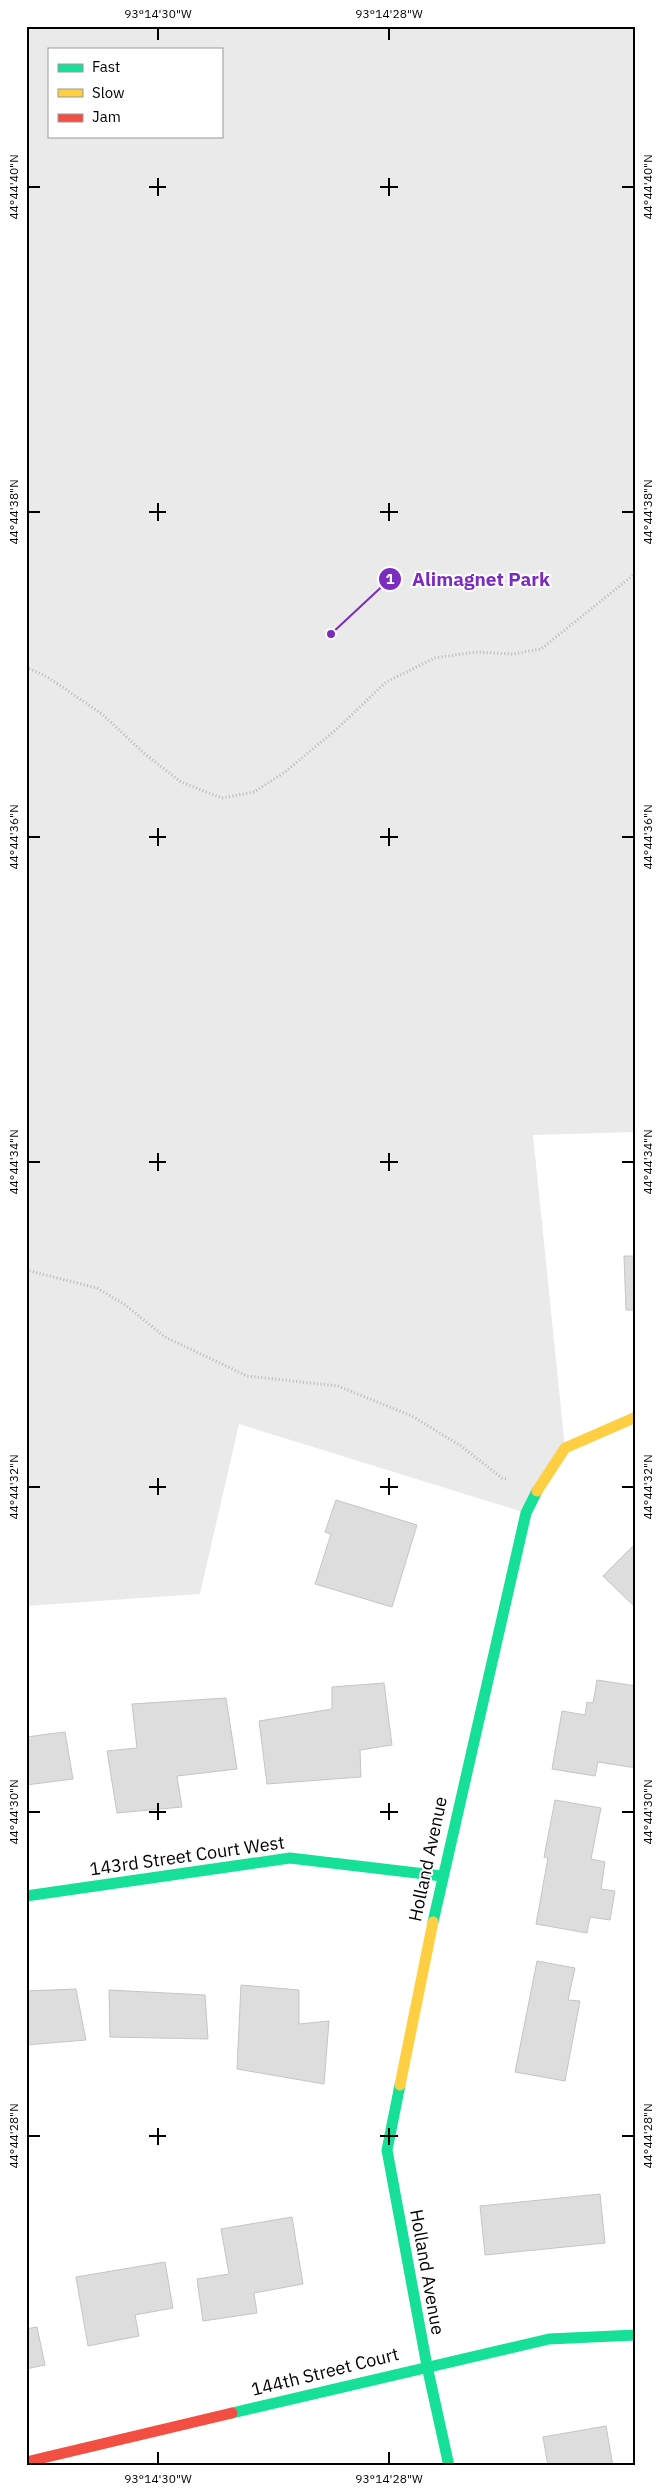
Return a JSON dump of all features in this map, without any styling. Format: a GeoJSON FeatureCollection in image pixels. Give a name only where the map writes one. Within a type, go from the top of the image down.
{"type":"FeatureCollection","features":[{"type":"Feature","properties":{"kind":"street","name":"Holland Avenue"},"geometry":{"type":"LineString","coordinates":[[449,2466],[427,2366],[387,2150],[442,1876],[526,1512],[539,1487],[565,1448],[636,1417]]}},
{"type":"Feature","properties":{"kind":"street","name":"143rd Street Court West"},"geometry":{"type":"LineString","coordinates":[[26,1896],[290,1858],[442,1876]]}},
{"type":"Feature","properties":{"kind":"street","name":"144th Street Court"},"geometry":{"type":"LineString","coordinates":[[26,2462],[427,2366],[549,2339],[636,2335]]}},
{"type":"Feature","properties":{"kind":"path"},"geometry":{"type":"LineString","coordinates":[[26,667],[50,678],[102,714],[145,754],[181,782],[222,798],[254,792],[284,772],[338,728],[386,682],[434,658],[476,652],[513,654],[541,650],[636,573]]}},
{"type":"Feature","properties":{"kind":"path"},"geometry":{"type":"LineString","coordinates":[[26,1270],[97,1288],[124,1304],[165,1336],[247,1376],[338,1386],[412,1416],[461,1446],[502,1478],[539,1487]]}},
{"type":"Feature","properties":{"kind":"shaded area"},"geometry":{"type":"Polygon","coordinates":[[[26,26],[636,26],[636,1132],[533,1135],[565,1448],[526,1513],[239,1424],[200,1594],[26,1606],[26,26]]]}},
{"type":"Feature","properties":{"kind":"building"},"geometry":{"type":"Polygon","coordinates":[[[624,1256],[636,1256],[636,1310],[626,1310],[624,1256]]]}},
{"type":"Feature","properties":{"kind":"building"},"geometry":{"type":"Polygon","coordinates":[[[336,1500],[417,1525],[392,1607],[315,1584],[331,1534],[325,1532],[336,1500]]]}},
{"type":"Feature","properties":{"kind":"building"},"geometry":{"type":"Polygon","coordinates":[[[636,1543],[636,1608],[603,1576],[636,1543]]]}},
{"type":"Feature","properties":{"kind":"building"},"geometry":{"type":"Polygon","coordinates":[[[597,1680],[636,1686],[636,1768],[598,1762],[595,1776],[552,1769],[562,1711],[585,1715],[587,1702],[593,1703],[597,1680]]]}},
{"type":"Feature","properties":{"kind":"building"},"geometry":{"type":"Polygon","coordinates":[[[384,1683],[392,1745],[360,1750],[361,1777],[267,1784],[259,1721],[332,1709],[332,1687],[384,1683]]]}},
{"type":"Feature","properties":{"kind":"building"},"geometry":{"type":"Polygon","coordinates":[[[226,1698],[237,1769],[177,1776],[182,1807],[117,1813],[107,1751],[137,1748],[132,1704],[226,1698]]]}},
{"type":"Feature","properties":{"kind":"building"},"geometry":{"type":"Polygon","coordinates":[[[65,1732],[73,1779],[26,1785],[26,1737],[65,1732]]]}},
{"type":"Feature","properties":{"kind":"building"},"geometry":{"type":"Polygon","coordinates":[[[555,1800],[601,1808],[591,1859],[605,1862],[601,1889],[615,1891],[610,1920],[590,1917],[587,1933],[536,1924],[548,1858],[544,1857],[555,1800]]]}},
{"type":"Feature","properties":{"kind":"building"},"geometry":{"type":"Polygon","coordinates":[[[537,1961],[575,1968],[568,2000],[580,2001],[565,2081],[515,2072],[537,1961]]]}},
{"type":"Feature","properties":{"kind":"building"},"geometry":{"type":"Polygon","coordinates":[[[241,1985],[299,1990],[299,2024],[329,2021],[324,2084],[237,2069],[241,1985]]]}},
{"type":"Feature","properties":{"kind":"building"},"geometry":{"type":"Polygon","coordinates":[[[76,1989],[86,2040],[26,2045],[26,1991],[76,1989]]]}},
{"type":"Feature","properties":{"kind":"building"},"geometry":{"type":"Polygon","coordinates":[[[109,1990],[205,1995],[208,2039],[110,2037],[109,1990]]]}},
{"type":"Feature","properties":{"kind":"building"},"geometry":{"type":"Polygon","coordinates":[[[600,2194],[605,2243],[485,2255],[480,2206],[600,2194]]]}},
{"type":"Feature","properties":{"kind":"building"},"geometry":{"type":"Polygon","coordinates":[[[292,2217],[303,2284],[254,2293],[257,2313],[203,2321],[197,2279],[229,2274],[221,2229],[292,2217]]]}},
{"type":"Feature","properties":{"kind":"building"},"geometry":{"type":"Polygon","coordinates":[[[165,2262],[173,2308],[135,2315],[139,2336],[88,2346],[76,2277],[165,2262]]]}},
{"type":"Feature","properties":{"kind":"building"},"geometry":{"type":"Polygon","coordinates":[[[37,2327],[45,2365],[26,2369],[26,2329],[37,2327]]]}},
{"type":"Feature","properties":{"kind":"building"},"geometry":{"type":"Polygon","coordinates":[[[606,2426],[613,2466],[548,2466],[543,2437],[606,2426]]]}},
{"type":"Feature","properties":{"kind":"traffic: fast"},"geometry":{"type":"LineString","coordinates":[[433,1922],[526,1513],[537,1491]]}},
{"type":"Feature","properties":{"kind":"traffic: fast"},"geometry":{"type":"LineString","coordinates":[[26,1896],[290,1858],[442,1876]]}},
{"type":"Feature","properties":{"kind":"traffic: fast"},"geometry":{"type":"LineString","coordinates":[[400,2085],[387,2150],[427,2366],[449,2466]]}},
{"type":"Feature","properties":{"kind":"traffic: fast"},"geometry":{"type":"LineString","coordinates":[[232,2413],[549,2339],[636,2335]]}},
{"type":"Feature","properties":{"kind":"traffic: slow"},"geometry":{"type":"LineString","coordinates":[[537,1491],[565,1448],[636,1417]]}},
{"type":"Feature","properties":{"kind":"traffic: slow"},"geometry":{"type":"LineString","coordinates":[[400,2085],[433,1922]]}},
{"type":"Feature","properties":{"kind":"traffic: jam"},"geometry":{"type":"LineString","coordinates":[[26,2462],[232,2413]]}},
{"type":"Feature","properties":{"kind":"place","name":"Alimagnet Park"},"geometry":{"type":"Point","coordinates":[331,634]}}]}
